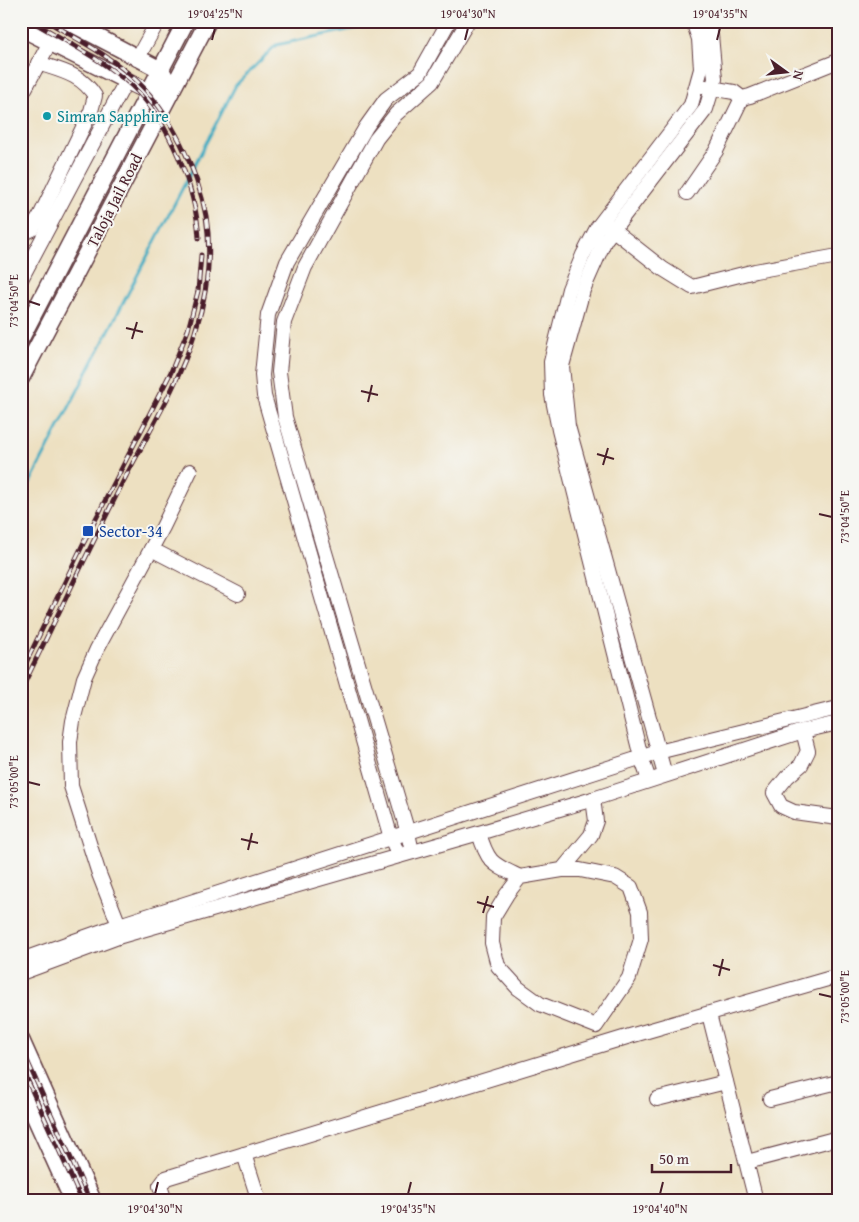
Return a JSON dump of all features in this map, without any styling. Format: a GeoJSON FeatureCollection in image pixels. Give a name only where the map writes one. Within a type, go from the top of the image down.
{"type":"FeatureCollection","features":[{"type":"Feature","properties":{"kind":"main road"},"geometry":{"type":"LineString","coordinates":[[21,28],[149,92],[172,90],[161,70],[67,21]]}},
{"type":"Feature","properties":{"kind":"main road","name":"Taloja Jail Road"},"geometry":{"type":"LineString","coordinates":[[21,338],[186,21]]}},
{"type":"Feature","properties":{"kind":"main road","name":"Taloja Jail Road"},"geometry":{"type":"LineString","coordinates":[[21,378],[208,21]]}},
{"type":"Feature","properties":{"kind":"main road"},"geometry":{"type":"LineString","coordinates":[[21,1040],[27,1066],[93,1201]]}},
{"type":"Feature","properties":{"kind":"main road"},"geometry":{"type":"LineString","coordinates":[[21,1086],[73,1201]]}},
{"type":"Feature","properties":{"kind":"street"},"geometry":{"type":"LineString","coordinates":[[137,58],[158,21]]}},
{"type":"Feature","properties":{"kind":"street"},"geometry":{"type":"LineString","coordinates":[[405,854],[391,838],[264,396],[262,375],[268,315],[286,262],[366,127],[386,99],[420,73],[449,21]]}},
{"type":"Feature","properties":{"kind":"street"},"geometry":{"type":"LineString","coordinates":[[405,854],[408,833],[285,417],[279,372],[284,322],[304,267],[376,140],[396,114],[432,82],[468,21]]}},
{"type":"Feature","properties":{"kind":"street"},"geometry":{"type":"LineString","coordinates":[[665,775],[579,470],[568,426],[562,366],[583,290],[605,240],[608,225],[691,105],[701,69],[699,39],[692,21]]}},
{"type":"Feature","properties":{"kind":"street"},"geometry":{"type":"LineString","coordinates":[[649,780],[640,757],[559,430],[552,395],[551,362],[569,289],[582,255],[706,109],[716,79],[711,35],[707,21]]}},
{"type":"Feature","properties":{"kind":"street"},"geometry":{"type":"LineString","coordinates":[[21,96],[50,42]]}},
{"type":"Feature","properties":{"kind":"street"},"geometry":{"type":"LineString","coordinates":[[687,192],[716,151],[742,98],[838,61]]}},
{"type":"Feature","properties":{"kind":"street"},"geometry":{"type":"LineString","coordinates":[[21,234],[32,229],[40,216],[91,111],[95,96],[88,86],[73,75],[38,63]]}},
{"type":"Feature","properties":{"kind":"street"},"geometry":{"type":"LineString","coordinates":[[21,279],[126,81]]}},
{"type":"Feature","properties":{"kind":"street"},"geometry":{"type":"LineString","coordinates":[[696,85],[734,92],[742,98]]}},
{"type":"Feature","properties":{"kind":"street"},"geometry":{"type":"LineString","coordinates":[[608,225],[663,269],[692,287],[755,271],[838,256]]}},
{"type":"Feature","properties":{"kind":"street"},"geometry":{"type":"LineString","coordinates":[[120,930],[99,874],[71,786],[70,742],[73,721],[84,678],[97,649],[151,549],[190,471]]}},
{"type":"Feature","properties":{"kind":"street"},"geometry":{"type":"LineString","coordinates":[[151,549],[238,594]]}},
{"type":"Feature","properties":{"kind":"street"},"geometry":{"type":"LineString","coordinates":[[21,960],[120,930],[391,838],[640,757],[838,708]]}},
{"type":"Feature","properties":{"kind":"street"},"geometry":{"type":"LineString","coordinates":[[21,973],[120,930],[478,834],[803,731],[838,723]]}},
{"type":"Feature","properties":{"kind":"street"},"geometry":{"type":"LineString","coordinates":[[803,731],[808,750],[801,765],[787,777],[774,793],[781,806],[794,812],[838,818]]}},
{"type":"Feature","properties":{"kind":"street"},"geometry":{"type":"LineString","coordinates":[[562,870],[591,835],[596,820],[593,799]]}},
{"type":"Feature","properties":{"kind":"street"},"geometry":{"type":"LineString","coordinates":[[478,834],[484,852],[495,865],[520,877],[562,870],[580,870],[615,877],[631,887],[640,912],[641,939],[629,978],[596,1026],[540,1004],[518,988],[498,966],[492,943],[494,917],[506,894],[520,877]]}},
{"type":"Feature","properties":{"kind":"street"},"geometry":{"type":"LineString","coordinates":[[165,1201],[160,1186],[166,1178],[630,1036],[838,976]]}},
{"type":"Feature","properties":{"kind":"street"},"geometry":{"type":"LineString","coordinates":[[709,1014],[756,1201]]}},
{"type":"Feature","properties":{"kind":"street"},"geometry":{"type":"LineString","coordinates":[[657,1100],[726,1082]]}},
{"type":"Feature","properties":{"kind":"street"},"geometry":{"type":"LineString","coordinates":[[770,1099],[838,1082]]}},
{"type":"Feature","properties":{"kind":"street"},"geometry":{"type":"LineString","coordinates":[[746,1162],[838,1138]]}},
{"type":"Feature","properties":{"kind":"street"},"geometry":{"type":"LineString","coordinates":[[244,1154],[259,1201]]}},
{"type":"Feature","properties":{"kind":"waterway"},"geometry":{"type":"LineString","coordinates":[[21,500],[236,85],[276,45],[391,21]]}},
{"type":"Feature","properties":{"kind":"railway"},"geometry":{"type":"LineString","coordinates":[[32,21],[84,51],[121,77],[132,86],[158,117],[169,136],[186,177],[197,219],[199,238]]}},
{"type":"Feature","properties":{"kind":"railway"},"geometry":{"type":"LineString","coordinates":[[21,690],[181,369],[203,304],[208,260],[208,230],[197,180],[181,144],[161,110],[138,82],[117,64],[47,21]]}},
{"type":"Feature","properties":{"kind":"railway"},"geometry":{"type":"LineString","coordinates":[[21,673],[84,542],[171,372],[188,330],[198,291],[201,255]]}},
{"type":"Feature","properties":{"kind":"railway"},"geometry":{"type":"LineString","coordinates":[[21,1047],[90,1201]]}},
{"type":"Feature","properties":{"kind":"railway"},"geometry":{"type":"LineString","coordinates":[[21,1066],[82,1201]]}},
{"type":"Feature","properties":{"kind":"place","name":"Simran Sapphire"},"geometry":{"type":"Point","coordinates":[47,116]}},
{"type":"Feature","properties":{"kind":"place","name":"Sector-34"},"geometry":{"type":"Point","coordinates":[88,531]}}]}
